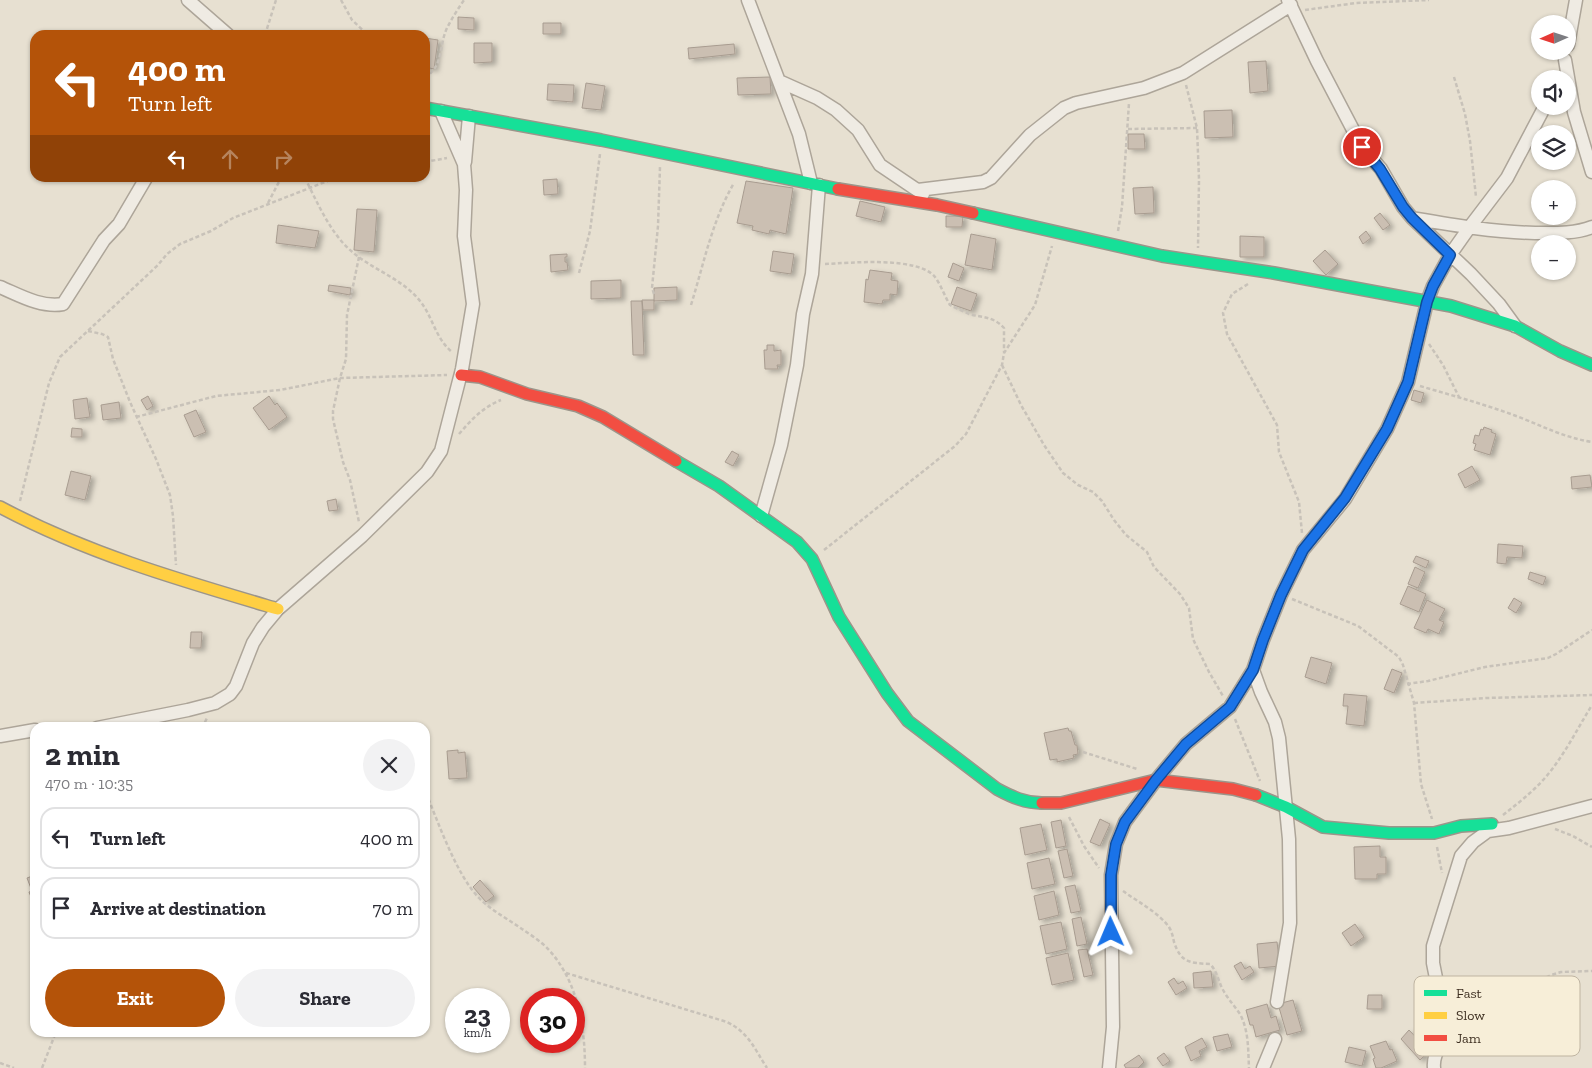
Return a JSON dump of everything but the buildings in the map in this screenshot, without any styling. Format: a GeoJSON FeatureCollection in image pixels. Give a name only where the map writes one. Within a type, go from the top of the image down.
{"type":"FeatureCollection","features":[{"type":"Feature","properties":{"kind":"street"},"geometry":{"type":"LineString","coordinates":[[188,0],[222,30]]}},
{"type":"Feature","properties":{"kind":"street"},"geometry":{"type":"LineString","coordinates":[[748,0],[799,134],[815,184],[812,274],[803,314],[798,365],[781,445],[760,516]]}},
{"type":"Feature","properties":{"kind":"street"},"geometry":{"type":"LineString","coordinates":[[1573,15],[1576,0]]}},
{"type":"Feature","properties":{"kind":"street"},"geometry":{"type":"LineString","coordinates":[[918,190],[983,182],[991,178],[1030,134],[1064,108],[1144,88],[1183,73],[1291,5],[1317,61],[1362,147],[1380,169],[1403,207],[1499,304],[1515,326]]}},
{"type":"Feature","properties":{"kind":"street"},"geometry":{"type":"LineString","coordinates":[[1567,60],[1574,112],[1592,172]]}},
{"type":"Feature","properties":{"kind":"street"},"geometry":{"type":"LineString","coordinates":[[779,81],[818,98],[836,110],[858,130],[880,165],[937,205]]}},
{"type":"Feature","properties":{"kind":"street"},"geometry":{"type":"LineString","coordinates":[[430,109],[601,140],[815,184],[937,205],[1198,262],[1274,273],[1470,311],[1515,326],[1560,351],[1592,365]]}},
{"type":"Feature","properties":{"kind":"street"},"geometry":{"type":"LineString","coordinates":[[441,111],[463,159]]}},
{"type":"Feature","properties":{"kind":"street"},"geometry":{"type":"LineString","coordinates":[[1109,1068],[1113,1027],[1111,882],[1116,844],[1125,822],[1153,780],[1186,744],[1230,707],[1253,670],[1281,595],[1303,550],[1345,498],[1387,429],[1408,382],[1427,302],[1433,286],[1468,228],[1507,178],[1540,115]]}},
{"type":"Feature","properties":{"kind":"street"},"geometry":{"type":"LineString","coordinates":[[127,722],[188,710],[223,699],[236,686],[253,643],[278,609],[362,536],[427,472],[441,451],[461,375],[472,304],[464,236],[466,190],[463,159],[469,116]]}},
{"type":"Feature","properties":{"kind":"street"},"geometry":{"type":"LineString","coordinates":[[0,287],[33,301],[54,305],[63,304],[104,240],[119,224],[144,182]]}},
{"type":"Feature","properties":{"kind":"street"},"geometry":{"type":"LineString","coordinates":[[1412,218],[1468,228],[1508,232],[1565,233],[1592,227]]}},
{"type":"Feature","properties":{"kind":"street"},"geometry":{"type":"LineString","coordinates":[[461,375],[480,377],[527,394],[578,406],[603,418],[719,486],[797,542],[812,559],[840,617],[887,693],[908,720],[997,789],[1013,798],[1033,803],[1061,803],[1153,780],[1233,789],[1269,799],[1323,827],[1388,834],[1434,833],[1461,826],[1492,824]]}},
{"type":"Feature","properties":{"kind":"street"},"geometry":{"type":"LineString","coordinates":[[0,507],[58,536],[177,579],[278,609]]}},
{"type":"Feature","properties":{"kind":"street"},"geometry":{"type":"LineString","coordinates":[[1253,670],[1275,722],[1279,738],[1286,807],[1290,863],[1290,923],[1277,1002]]}},
{"type":"Feature","properties":{"kind":"street"},"geometry":{"type":"LineString","coordinates":[[0,736],[30,731]]}},
{"type":"Feature","properties":{"kind":"street"},"geometry":{"type":"LineString","coordinates":[[1436,976],[1433,946],[1461,856],[1473,842],[1488,831],[1509,828],[1592,806]]}},
{"type":"Feature","properties":{"kind":"street"},"geometry":{"type":"LineString","coordinates":[[1262,1068],[1274,1039]]}},
{"type":"Feature","properties":{"kind":"path"},"geometry":{"type":"LineString","coordinates":[[267,30],[276,0]]}},
{"type":"Feature","properties":{"kind":"path"},"geometry":{"type":"LineString","coordinates":[[341,0],[352,20],[363,30]]}},
{"type":"Feature","properties":{"kind":"path"},"geometry":{"type":"LineString","coordinates":[[430,74],[438,64],[447,29],[464,0]]}},
{"type":"Feature","properties":{"kind":"path"},"geometry":{"type":"LineString","coordinates":[[1291,5],[1429,0]]}},
{"type":"Feature","properties":{"kind":"path"},"geometry":{"type":"LineString","coordinates":[[1183,73],[1197,128],[1199,179],[1198,262]]}},
{"type":"Feature","properties":{"kind":"path"},"geometry":{"type":"LineString","coordinates":[[1454,77],[1470,141],[1479,216]]}},
{"type":"Feature","properties":{"kind":"path"},"geometry":{"type":"LineString","coordinates":[[1115,245],[1122,207],[1130,91]]}},
{"type":"Feature","properties":{"kind":"path"},"geometry":{"type":"LineString","coordinates":[[1128,129],[1197,128]]}},
{"type":"Feature","properties":{"kind":"path"},"geometry":{"type":"LineString","coordinates":[[580,274],[595,199],[601,140]]}},
{"type":"Feature","properties":{"kind":"path"},"geometry":{"type":"LineString","coordinates":[[654,294],[652,288],[660,195],[659,153]]}},
{"type":"Feature","properties":{"kind":"path"},"geometry":{"type":"LineString","coordinates":[[430,162],[463,159]]}},
{"type":"Feature","properties":{"kind":"path"},"geometry":{"type":"LineString","coordinates":[[690,305],[713,227],[724,199],[742,168]]}},
{"type":"Feature","properties":{"kind":"path"},"geometry":{"type":"LineString","coordinates":[[268,204],[279,182]]}},
{"type":"Feature","properties":{"kind":"path"},"geometry":{"type":"LineString","coordinates":[[307,182],[341,241],[359,257],[409,289],[428,314],[442,343],[451,351],[464,358]]}},
{"type":"Feature","properties":{"kind":"path"},"geometry":{"type":"LineString","coordinates":[[16,516],[50,383],[60,356],[158,265],[167,254],[180,244],[211,231],[233,218],[325,182]]}},
{"type":"Feature","properties":{"kind":"path"},"geometry":{"type":"LineString","coordinates":[[1004,352],[1035,305],[1055,232]]}},
{"type":"Feature","properties":{"kind":"path"},"geometry":{"type":"LineString","coordinates":[[359,257],[347,315],[346,359],[340,378],[333,419],[343,462],[350,480],[362,536]]}},
{"type":"Feature","properties":{"kind":"path"},"geometry":{"type":"LineString","coordinates":[[812,274],[817,267],[824,264],[872,261],[922,268],[935,276],[950,305],[971,314],[985,316],[1004,328],[1002,365],[966,434],[955,446],[812,559]]}},
{"type":"Feature","properties":{"kind":"path"},"geometry":{"type":"LineString","coordinates":[[1252,281],[1232,294],[1223,313],[1227,334],[1276,425],[1279,452],[1299,502],[1303,550]]}},
{"type":"Feature","properties":{"kind":"path"},"geometry":{"type":"LineString","coordinates":[[88,331],[108,337],[113,359],[170,495],[174,516],[177,579]]}},
{"type":"Feature","properties":{"kind":"path"},"geometry":{"type":"LineString","coordinates":[[1419,333],[1434,349],[1459,397]]}},
{"type":"Feature","properties":{"kind":"path"},"geometry":{"type":"LineString","coordinates":[[1002,365],[1021,405],[1044,445],[1064,473],[1078,485],[1093,492],[1102,501],[1126,535],[1147,552],[1158,571],[1180,594],[1189,608],[1193,639],[1209,672],[1230,707],[1269,799]]}},
{"type":"Feature","properties":{"kind":"path"},"geometry":{"type":"LineString","coordinates":[[136,417],[216,396],[280,390],[340,378],[461,375]]}},
{"type":"Feature","properties":{"kind":"path"},"geometry":{"type":"LineString","coordinates":[[1408,382],[1519,417],[1552,432],[1592,442]]}},
{"type":"Feature","properties":{"kind":"path"},"geometry":{"type":"LineString","coordinates":[[441,451],[450,446],[472,419],[487,407],[499,400],[527,394]]}},
{"type":"Feature","properties":{"kind":"path"},"geometry":{"type":"LineString","coordinates":[[1281,595],[1358,626],[1398,657],[1403,665],[1414,703],[1421,784],[1433,823],[1439,861],[1449,894]]}},
{"type":"Feature","properties":{"kind":"path"},"geometry":{"type":"LineString","coordinates":[[1407,684],[1428,681],[1485,667],[1548,658],[1592,630]]}},
{"type":"Feature","properties":{"kind":"path"},"geometry":{"type":"LineString","coordinates":[[1414,703],[1487,698],[1592,695]]}},
{"type":"Feature","properties":{"kind":"path"},"geometry":{"type":"LineString","coordinates":[[1492,824],[1525,798],[1544,779],[1559,760],[1592,705]]}},
{"type":"Feature","properties":{"kind":"path"},"geometry":{"type":"LineString","coordinates":[[1083,752],[1136,768],[1153,780]]}},
{"type":"Feature","properties":{"kind":"path"},"geometry":{"type":"LineString","coordinates":[[430,803],[449,849],[478,897],[496,913],[521,928],[549,950],[566,973],[583,1026],[585,1068]]}},
{"type":"Feature","properties":{"kind":"path"},"geometry":{"type":"LineString","coordinates":[[1061,803],[1092,861],[1111,882],[1168,926],[1179,953],[1185,960],[1192,964],[1210,964],[1213,968],[1221,986],[1244,1024],[1248,1043],[1249,1068]]}},
{"type":"Feature","properties":{"kind":"path"},"geometry":{"type":"LineString","coordinates":[[1532,821],[1573,836],[1592,847]]}},
{"type":"Feature","properties":{"kind":"path"},"geometry":{"type":"LineString","coordinates":[[1549,976],[1561,972],[1592,971]]}},
{"type":"Feature","properties":{"kind":"path"},"geometry":{"type":"LineString","coordinates":[[566,973],[727,1022],[740,1028],[767,1068]]}},
{"type":"Feature","properties":{"kind":"path"},"geometry":{"type":"LineString","coordinates":[[42,1068],[54,1037]]}},
{"type":"Feature","properties":{"kind":"path"},"geometry":{"type":"LineString","coordinates":[[0,1063],[14,1068]]}},
{"type":"Feature","properties":{"kind":"traffic: fast"},"geometry":{"type":"LineString","coordinates":[[430,109],[601,140],[838,189]]}},
{"type":"Feature","properties":{"kind":"traffic: fast"},"geometry":{"type":"LineString","coordinates":[[973,213],[1162,256],[1274,273],[1451,306],[1515,326],[1560,351],[1592,365]]}},
{"type":"Feature","properties":{"kind":"traffic: fast"},"geometry":{"type":"LineString","coordinates":[[676,461],[719,486],[797,542],[812,559],[839,617],[887,693],[908,721],[997,789],[1019,799],[1042,803]]}},
{"type":"Feature","properties":{"kind":"traffic: fast"},"geometry":{"type":"LineString","coordinates":[[1256,795],[1286,807],[1323,827],[1389,833],[1434,833],[1461,826],[1492,824]]}},
{"type":"Feature","properties":{"kind":"traffic: slow"},"geometry":{"type":"LineString","coordinates":[[0,507],[33,524],[102,553],[171,577],[278,609]]}},
{"type":"Feature","properties":{"kind":"traffic: jam"},"geometry":{"type":"LineString","coordinates":[[838,189],[937,205],[973,213]]}},
{"type":"Feature","properties":{"kind":"traffic: jam"},"geometry":{"type":"LineString","coordinates":[[461,375],[480,377],[527,394],[578,406],[603,417],[676,461]]}},
{"type":"Feature","properties":{"kind":"traffic: jam"},"geometry":{"type":"LineString","coordinates":[[1042,803],[1061,803],[1156,780],[1233,789],[1256,795]]}},
{"type":"Feature","properties":{"kind":"route"},"geometry":{"type":"LineString","coordinates":[[1111,932],[1111,875],[1116,844],[1125,822],[1186,744],[1230,707],[1253,670],[1281,595],[1303,550],[1345,498],[1387,429],[1408,382],[1427,302],[1433,286],[1450,255],[1403,207],[1393,188],[1362,147]]}}]}
